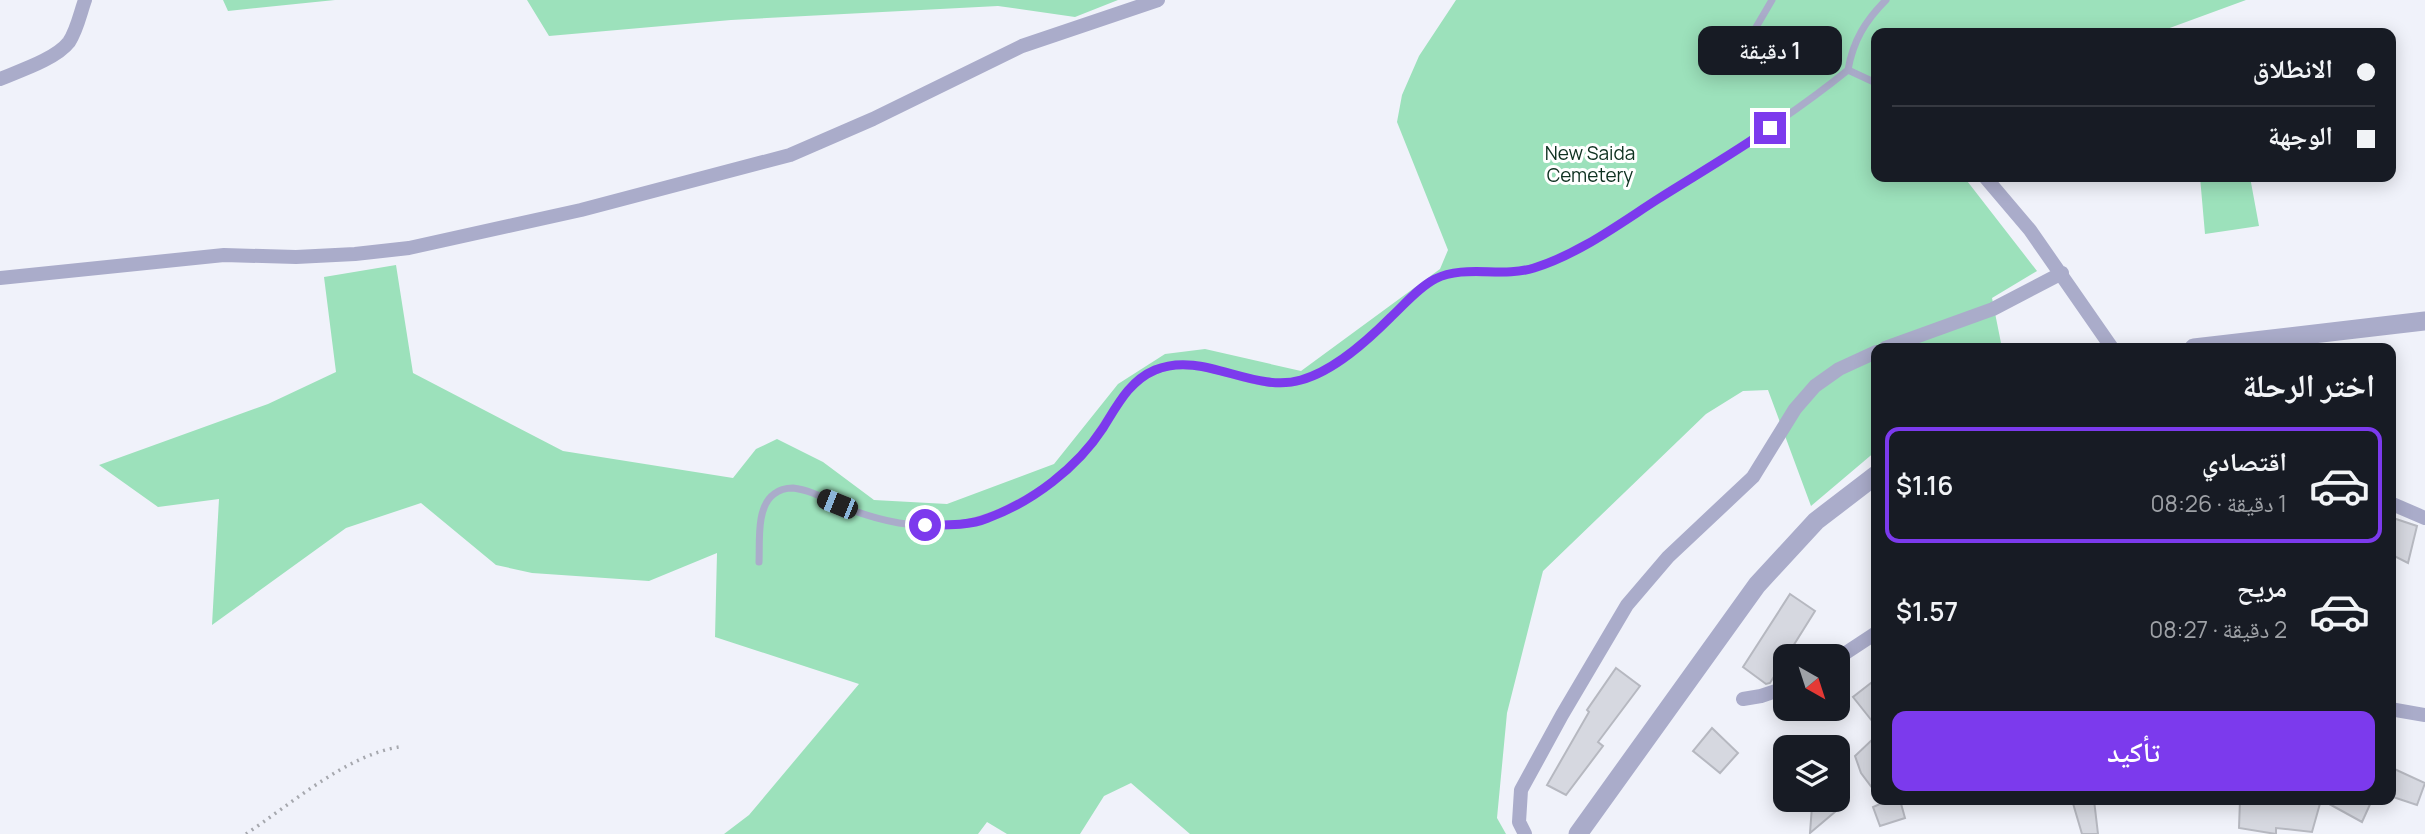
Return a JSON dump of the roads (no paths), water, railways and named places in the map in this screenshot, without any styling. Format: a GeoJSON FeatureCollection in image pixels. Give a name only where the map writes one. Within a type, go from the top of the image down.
{"type":"FeatureCollection","features":[{"type":"Feature","properties":{"kind":"street"},"geometry":{"type":"LineString","coordinates":[[0,79],[52,55],[66,45],[74,32],[85,0]]}},
{"type":"Feature","properties":{"kind":"street"},"geometry":{"type":"LineString","coordinates":[[0,278],[224,255],[296,257],[409,248],[581,209],[790,155],[873,119],[1022,46],[1158,0]]}},
{"type":"Feature","properties":{"kind":"street"},"geometry":{"type":"LineString","coordinates":[[1989,182],[2062,273],[2109,343]]}},
{"type":"Feature","properties":{"kind":"street"},"geometry":{"type":"LineString","coordinates":[[1899,343],[1993,309],[2062,273]]}},
{"type":"Feature","properties":{"kind":"street"},"geometry":{"type":"LineString","coordinates":[[2237,343],[2425,321]]}},
{"type":"Feature","properties":{"kind":"street"},"geometry":{"type":"LineString","coordinates":[[1525,834],[1519,822],[1521,790],[1627,606],[1668,557],[1754,477],[1795,409],[1815,386],[1839,369],[1871,354]]}},
{"type":"Feature","properties":{"kind":"street"},"geometry":{"type":"LineString","coordinates":[[1578,834],[1757,585],[1816,521],[1871,479]]}},
{"type":"Feature","properties":{"kind":"street"},"geometry":{"type":"LineString","coordinates":[[2396,505],[2425,518]]}},
{"type":"Feature","properties":{"kind":"street"},"geometry":{"type":"LineString","coordinates":[[1850,649],[1871,636]]}},
{"type":"Feature","properties":{"kind":"street"},"geometry":{"type":"LineString","coordinates":[[1743,699],[1773,692]]}},
{"type":"Feature","properties":{"kind":"street"},"geometry":{"type":"LineString","coordinates":[[2396,710],[2425,715]]}},
{"type":"Feature","properties":{"kind":"lane"},"geometry":{"type":"LineString","coordinates":[[1745,46],[1772,0]]}},
{"type":"Feature","properties":{"kind":"lane"},"geometry":{"type":"LineString","coordinates":[[758,562],[762,513],[772,495],[783,489],[805,491],[851,510],[902,523],[954,525],[986,519],[1020,502],[1062,473],[1082,455],[1126,392],[1155,370],[1188,366],[1272,383],[1304,380],[1322,371],[1367,339],[1432,281],[1455,272],[1489,273],[1531,269],[1580,247],[1759,136],[1848,70],[1851,51],[1858,34],[1885,0]]}},
{"type":"Feature","properties":{"kind":"lane"},"geometry":{"type":"LineString","coordinates":[[1848,70],[1871,81]]}},
{"type":"Feature","properties":{"kind":"park label","name":"New Saida Cemetery"},"geometry":{"type":"Point","coordinates":[1590,164]}}]}
